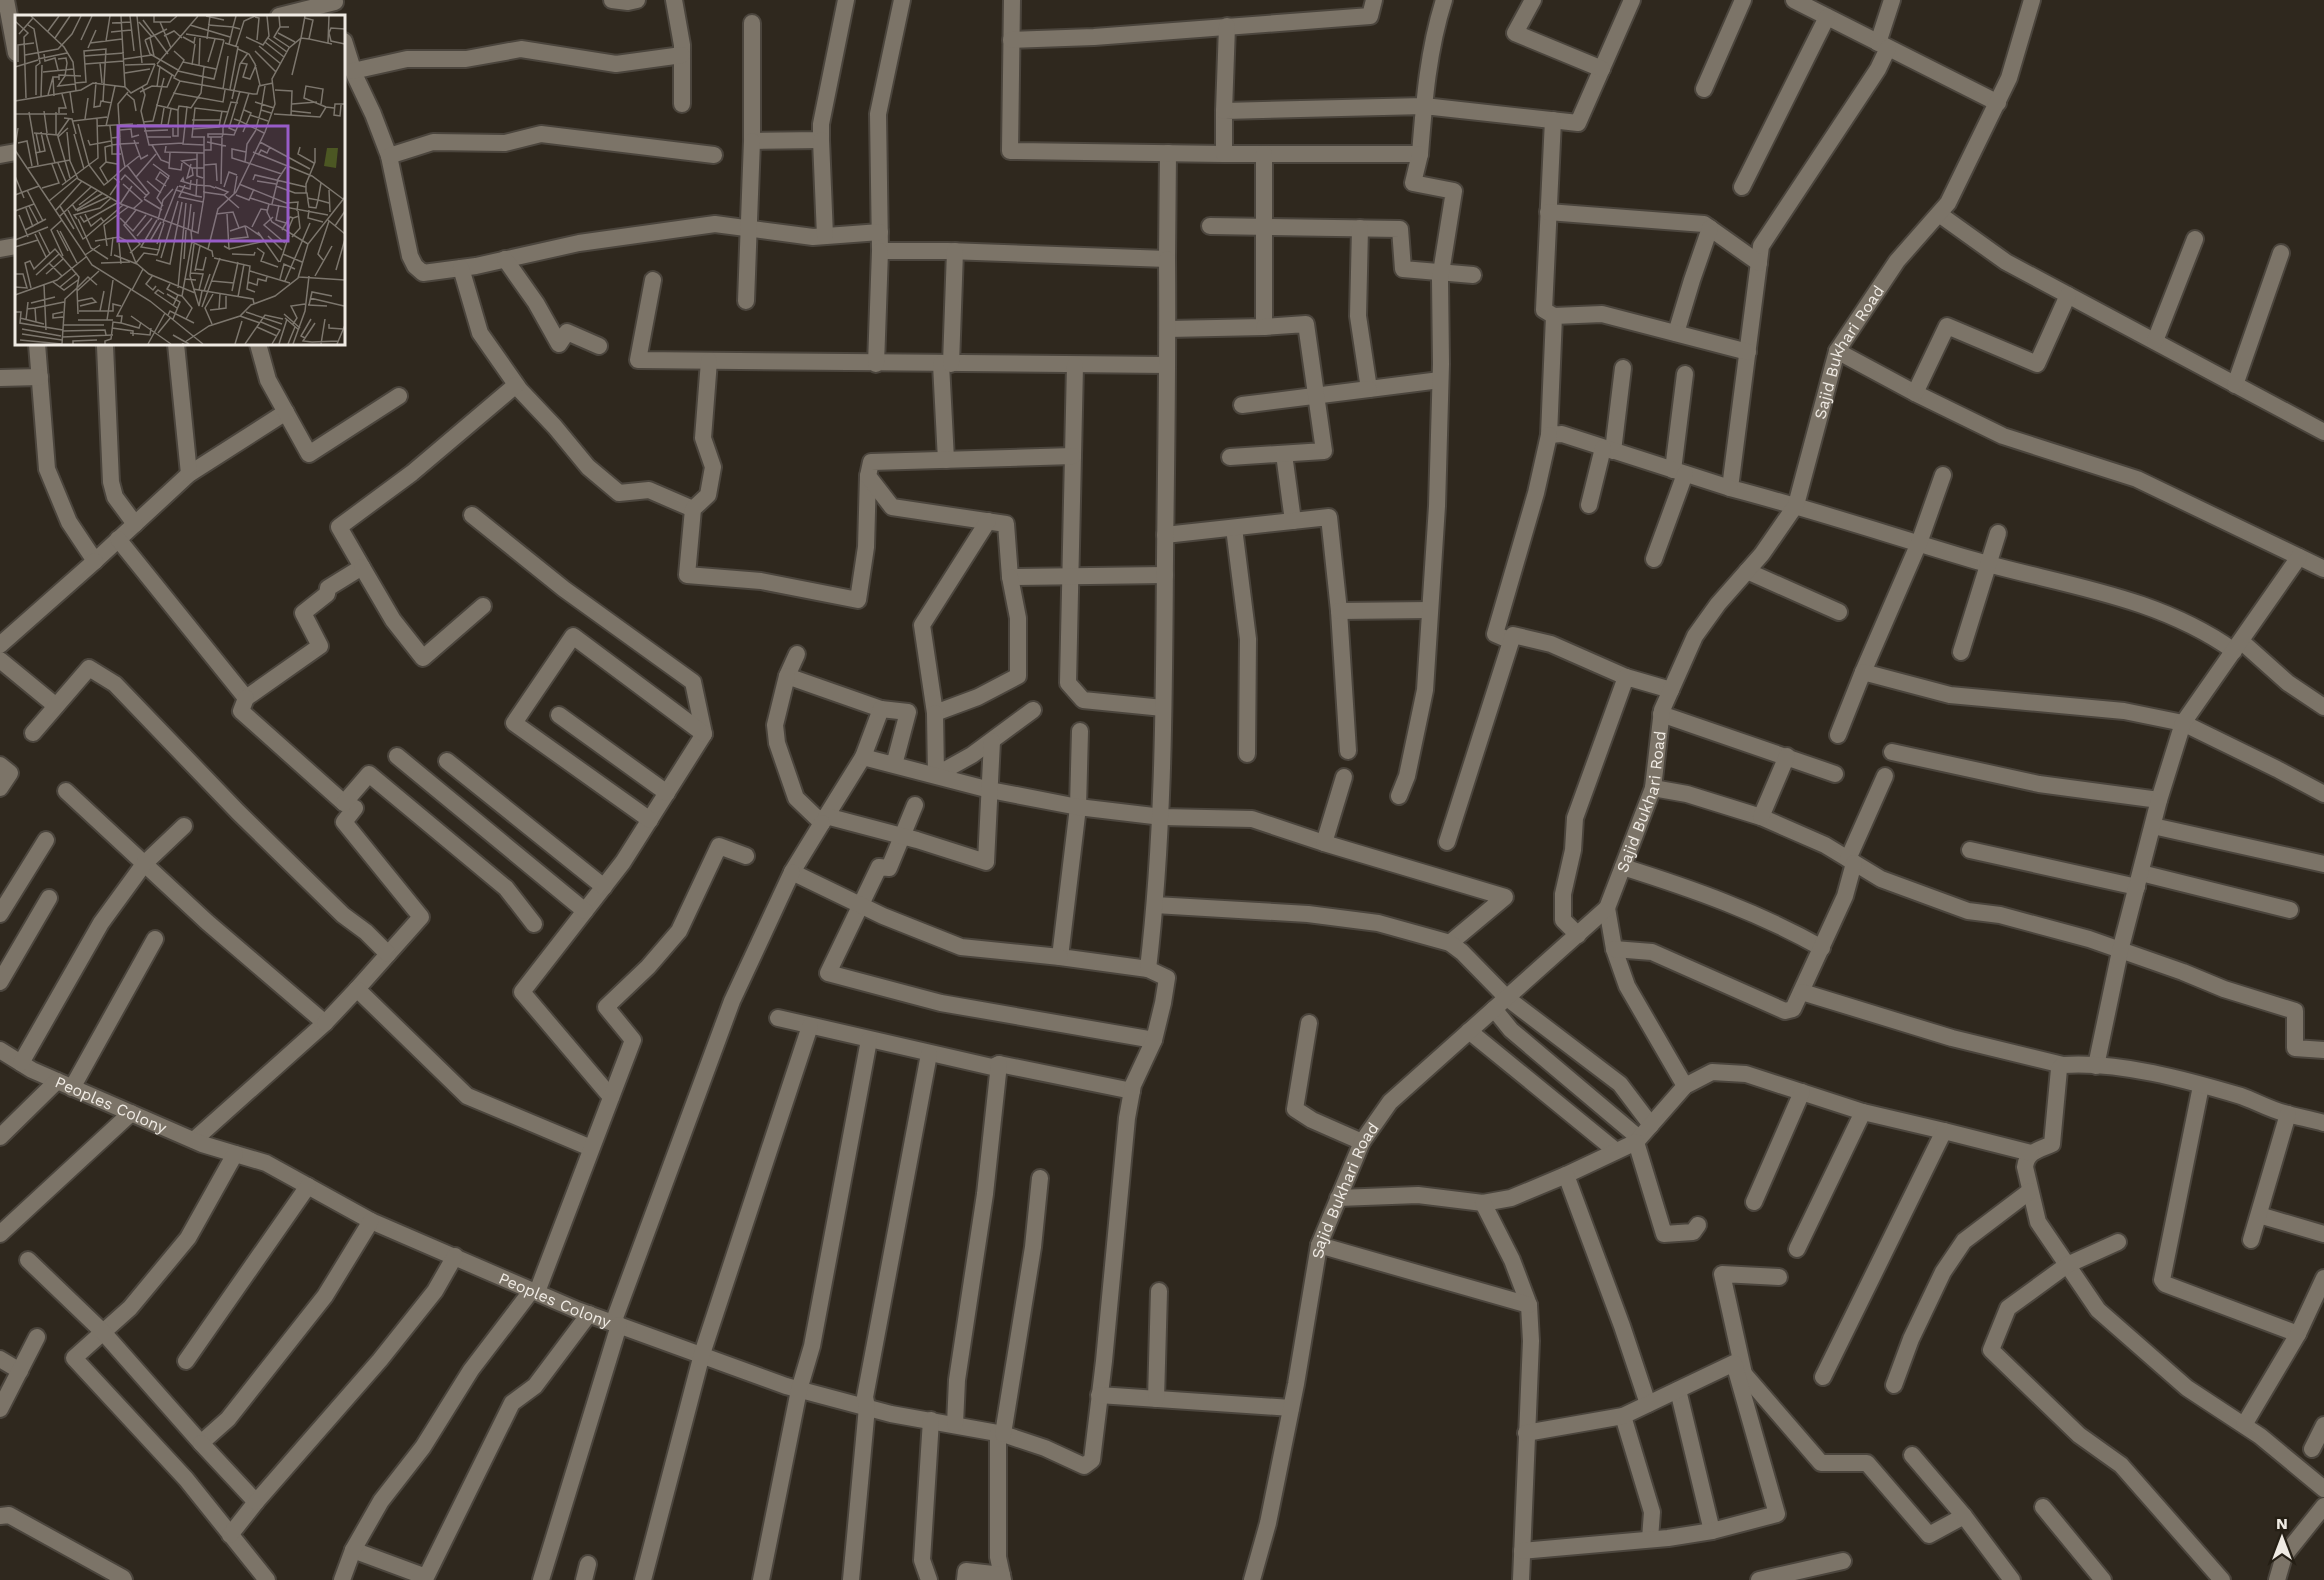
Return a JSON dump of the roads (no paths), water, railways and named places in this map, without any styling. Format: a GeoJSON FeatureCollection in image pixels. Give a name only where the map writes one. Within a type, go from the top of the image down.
{"type":"FeatureCollection","features":[{"type":"Feature","properties":{"kind":"street"},"geometry":{"type":"LineString","coordinates":[[6,0],[15,47]]}},
{"type":"Feature","properties":{"kind":"street"},"geometry":{"type":"LineString","coordinates":[[612,0],[628,2],[638,0]]}},
{"type":"Feature","properties":{"kind":"street"},"geometry":{"type":"LineString","coordinates":[[674,0],[682,55],[682,104]]}},
{"type":"Feature","properties":{"kind":"street"},"geometry":{"type":"LineString","coordinates":[[825,236],[821,124],[846,0]]}},
{"type":"Feature","properties":{"kind":"street"},"geometry":{"type":"LineString","coordinates":[[876,364],[880,251],[878,114],[902,0]]}},
{"type":"Feature","properties":{"kind":"street"},"geometry":{"type":"LineString","coordinates":[[1012,0],[1010,151],[1420,154]]}},
{"type":"Feature","properties":{"kind":"street"},"geometry":{"type":"LineString","coordinates":[[1011,40],[1094,37],[1370,16],[1374,0]]}},
{"type":"Feature","properties":{"kind":"street"},"geometry":{"type":"LineString","coordinates":[[1399,796],[1407,776],[1425,690],[1437,506],[1441,272],[1455,191],[1413,183],[1420,154],[1424,106],[1436,25],[1443,0]]}},
{"type":"Feature","properties":{"kind":"street"},"geometry":{"type":"LineString","coordinates":[[1533,0],[1515,33],[1602,69]]}},
{"type":"Feature","properties":{"kind":"street"},"geometry":{"type":"LineString","coordinates":[[1224,111],[1424,106],[1578,123],[1632,0]]}},
{"type":"Feature","properties":{"kind":"street"},"geometry":{"type":"LineString","coordinates":[[1704,89],[1743,0]]}},
{"type":"Feature","properties":{"kind":"street"},"geometry":{"type":"LineString","coordinates":[[1794,0],[1822,10],[1883,45],[1998,103]]}},
{"type":"Feature","properties":{"kind":"street"},"geometry":{"type":"LineString","coordinates":[[1730,488],[1761,246],[1878,69],[1892,0]]}},
{"type":"Feature","properties":{"kind":"street","name":"Sajid Bukhari Road"},"geometry":{"type":"LineString","coordinates":[[1252,1580],[1268,1523],[1291,1408],[1319,1245],[1362,1142],[1390,1102],[1607,908],[1653,788],[1661,714],[1695,636],[1718,604],[1762,555],[1796,506],[1837,351],[1897,261],[1948,203],[2009,78],[2032,0]]}},
{"type":"Feature","properties":{"kind":"street"},"geometry":{"type":"LineString","coordinates":[[285,15],[335,6]]}},
{"type":"Feature","properties":{"kind":"street"},"geometry":{"type":"LineString","coordinates":[[1742,188],[1822,10]]}},
{"type":"Feature","properties":{"kind":"street"},"geometry":{"type":"LineString","coordinates":[[746,301],[752,141],[752,22]]}},
{"type":"Feature","properties":{"kind":"street"},"geometry":{"type":"LineString","coordinates":[[1224,154],[1227,26]]}},
{"type":"Feature","properties":{"kind":"street"},"geometry":{"type":"LineString","coordinates":[[345,44],[353,71],[389,156],[410,256],[415,266],[423,273],[579,243],[715,225],[813,237],[880,232]]}},
{"type":"Feature","properties":{"kind":"street"},"geometry":{"type":"LineString","coordinates":[[353,71],[407,59],[466,59],[521,49],[616,64],[682,55]]}},
{"type":"Feature","properties":{"kind":"street"},"geometry":{"type":"LineString","coordinates":[[1553,120],[1544,310],[1554,316],[1602,314],[1748,352]]}},
{"type":"Feature","properties":{"kind":"street"},"geometry":{"type":"LineString","coordinates":[[389,156],[433,142],[505,143],[541,134],[714,155]]}},
{"type":"Feature","properties":{"kind":"street"},"geometry":{"type":"LineString","coordinates":[[752,141],[821,140]]}},
{"type":"Feature","properties":{"kind":"street"},"geometry":{"type":"LineString","coordinates":[[0,155],[15,152]]}},
{"type":"Feature","properties":{"kind":"street"},"geometry":{"type":"LineString","coordinates":[[1148,969],[1162,818],[1166,642],[1168,153]]}},
{"type":"Feature","properties":{"kind":"street"},"geometry":{"type":"LineString","coordinates":[[1263,154],[1264,327]]}},
{"type":"Feature","properties":{"kind":"street"},"geometry":{"type":"LineString","coordinates":[[1548,212],[1704,224],[1759,263]]}},
{"type":"Feature","properties":{"kind":"street"},"geometry":{"type":"LineString","coordinates":[[1939,214],[2006,262],[2324,432]]}},
{"type":"Feature","properties":{"kind":"street"},"geometry":{"type":"LineString","coordinates":[[1210,226],[1400,229],[1402,268],[1473,274]]}},
{"type":"Feature","properties":{"kind":"street"},"geometry":{"type":"LineString","coordinates":[[1360,228],[1358,316],[1369,389]]}},
{"type":"Feature","properties":{"kind":"street"},"geometry":{"type":"LineString","coordinates":[[1676,333],[1710,228]]}},
{"type":"Feature","properties":{"kind":"street"},"geometry":{"type":"LineString","coordinates":[[2155,340],[2195,239]]}},
{"type":"Feature","properties":{"kind":"street"},"geometry":{"type":"LineString","coordinates":[[0,249],[15,246]]}},
{"type":"Feature","properties":{"kind":"street"},"geometry":{"type":"LineString","coordinates":[[880,251],[955,251],[1167,259]]}},
{"type":"Feature","properties":{"kind":"street"},"geometry":{"type":"LineString","coordinates":[[946,460],[946,364],[955,251]]}},
{"type":"Feature","properties":{"kind":"street"},"geometry":{"type":"LineString","coordinates":[[2235,385],[2282,253]]}},
{"type":"Feature","properties":{"kind":"street"},"geometry":{"type":"LineString","coordinates":[[505,259],[536,303],[559,344],[567,332],[599,346]]}},
{"type":"Feature","properties":{"kind":"street"},"geometry":{"type":"LineString","coordinates":[[461,267],[480,333],[516,385],[588,467],[619,493],[649,490],[693,509]]}},
{"type":"Feature","properties":{"kind":"street"},"geometry":{"type":"LineString","coordinates":[[653,280],[638,360],[1167,365]]}},
{"type":"Feature","properties":{"kind":"street"},"geometry":{"type":"LineString","coordinates":[[1915,393],[1947,326],[2037,364],[2068,295]]}},
{"type":"Feature","properties":{"kind":"street"},"geometry":{"type":"LineString","coordinates":[[1511,640],[1495,634],[1536,494],[1549,435],[1554,316]]}},
{"type":"Feature","properties":{"kind":"street"},"geometry":{"type":"LineString","coordinates":[[1168,329],[1306,324],[1324,451],[1230,457]]}},
{"type":"Feature","properties":{"kind":"street"},"geometry":{"type":"LineString","coordinates":[[37,345],[47,469],[69,522],[95,561]]}},
{"type":"Feature","properties":{"kind":"street"},"geometry":{"type":"LineString","coordinates":[[176,345],[189,474]]}},
{"type":"Feature","properties":{"kind":"street"},"geometry":{"type":"LineString","coordinates":[[258,345],[268,380],[309,454],[399,396]]}},
{"type":"Feature","properties":{"kind":"street"},"geometry":{"type":"LineString","coordinates":[[105,346],[111,482],[115,497],[135,524]]}},
{"type":"Feature","properties":{"kind":"street"},"geometry":{"type":"LineString","coordinates":[[1837,351],[1915,393],[2003,436],[2137,479],[2324,569]]}},
{"type":"Feature","properties":{"kind":"street"},"geometry":{"type":"LineString","coordinates":[[709,361],[703,438],[712,467],[708,495],[693,509],[687,575],[761,581],[858,600],[866,547],[867,476],[872,462],[1073,456]]}},
{"type":"Feature","properties":{"kind":"street"},"geometry":{"type":"LineString","coordinates":[[1075,365],[1068,683],[1083,700],[1163,708]]}},
{"type":"Feature","properties":{"kind":"street"},"geometry":{"type":"LineString","coordinates":[[1589,505],[1608,450],[1623,368]]}},
{"type":"Feature","properties":{"kind":"street"},"geometry":{"type":"LineString","coordinates":[[1654,559],[1679,472],[1685,374]]}},
{"type":"Feature","properties":{"kind":"street"},"geometry":{"type":"LineString","coordinates":[[0,378],[40,377]]}},
{"type":"Feature","properties":{"kind":"street"},"geometry":{"type":"LineString","coordinates":[[1242,405],[1440,380]]}},
{"type":"Feature","properties":{"kind":"street"},"geometry":{"type":"LineString","coordinates":[[483,606],[423,658],[393,620],[339,527],[412,473],[516,385]]}},
{"type":"Feature","properties":{"kind":"street"},"geometry":{"type":"LineString","coordinates":[[0,645],[189,474],[286,412]]}},
{"type":"Feature","properties":{"kind":"street"},"geometry":{"type":"LineString","coordinates":[[1549,435],[1562,434],[1730,488],[1987,563],[2069,583],[2159,610],[2220,640],[2238,646],[2324,707]]}},
{"type":"Feature","properties":{"kind":"street"},"geometry":{"type":"LineString","coordinates":[[1284,454],[1293,521]]}},
{"type":"Feature","properties":{"kind":"street"},"geometry":{"type":"LineString","coordinates":[[867,476],[892,507],[1006,524],[1010,577],[1018,618],[1018,676],[978,697],[935,713]]}},
{"type":"Feature","properties":{"kind":"street"},"geometry":{"type":"LineString","coordinates":[[1838,735],[1919,543],[1943,476]]}},
{"type":"Feature","properties":{"kind":"street"},"geometry":{"type":"LineString","coordinates":[[472,515],[564,589],[693,682],[704,734],[650,820],[604,886],[522,992],[610,1097]]}},
{"type":"Feature","properties":{"kind":"street"},"geometry":{"type":"LineString","coordinates":[[1165,535],[1329,517],[1339,611],[1348,751]]}},
{"type":"Feature","properties":{"kind":"street"},"geometry":{"type":"LineString","coordinates":[[936,775],[935,713],[922,625],[987,521]]}},
{"type":"Feature","properties":{"kind":"street"},"geometry":{"type":"LineString","coordinates":[[1234,528],[1248,639],[1247,754]]}},
{"type":"Feature","properties":{"kind":"street"},"geometry":{"type":"LineString","coordinates":[[1961,652],[1998,533]]}},
{"type":"Feature","properties":{"kind":"street"},"geometry":{"type":"LineString","coordinates":[[118,539],[246,698]]}},
{"type":"Feature","properties":{"kind":"street"},"geometry":{"type":"LineString","coordinates":[[2096,1066],[2120,951],[2159,800],[2183,723],[2299,557]]}},
{"type":"Feature","properties":{"kind":"street"},"geometry":{"type":"LineString","coordinates":[[194,1140],[325,1023],[421,917],[344,822],[355,808],[344,803],[241,711],[246,698],[320,646],[303,613],[327,594],[328,588],[362,567]]}},
{"type":"Feature","properties":{"kind":"street"},"geometry":{"type":"LineString","coordinates":[[1747,571],[1839,612]]}},
{"type":"Feature","properties":{"kind":"street"},"geometry":{"type":"LineString","coordinates":[[1010,577],[1165,575]]}},
{"type":"Feature","properties":{"kind":"street"},"geometry":{"type":"LineString","coordinates":[[1339,611],[1430,610]]}},
{"type":"Feature","properties":{"kind":"street"},"geometry":{"type":"LineString","coordinates":[[1446,842],[1513,635],[1551,644],[1626,677],[1671,690]]}},
{"type":"Feature","properties":{"kind":"street"},"geometry":{"type":"LineString","coordinates":[[650,820],[514,723],[573,636],[704,734]]}},
{"type":"Feature","properties":{"kind":"street"},"geometry":{"type":"LineString","coordinates":[[797,654],[787,676],[775,725],[777,743],[796,798],[824,820],[903,837],[986,862],[992,741]]}},
{"type":"Feature","properties":{"kind":"street"},"geometry":{"type":"LineString","coordinates":[[0,660],[56,706]]}},
{"type":"Feature","properties":{"kind":"street"},"geometry":{"type":"LineString","coordinates":[[33,733],[89,668],[115,684],[238,812],[343,915],[366,932],[388,954]]}},
{"type":"Feature","properties":{"kind":"street"},"geometry":{"type":"LineString","coordinates":[[1863,672],[1950,695],[2124,711],[2183,723],[2324,794]]}},
{"type":"Feature","properties":{"kind":"street"},"geometry":{"type":"LineString","coordinates":[[787,676],[881,709],[908,712],[894,765]]}},
{"type":"Feature","properties":{"kind":"street"},"geometry":{"type":"LineString","coordinates":[[1578,934],[1563,920],[1563,894],[1573,850],[1575,818],[1626,677]]}},
{"type":"Feature","properties":{"kind":"street"},"geometry":{"type":"LineString","coordinates":[[541,1580],[616,1324],[732,1001],[792,872],[863,757],[881,709]]}},
{"type":"Feature","properties":{"kind":"street"},"geometry":{"type":"LineString","coordinates":[[936,775],[972,755],[1033,710]]}},
{"type":"Feature","properties":{"kind":"street"},"geometry":{"type":"LineString","coordinates":[[1661,714],[1834,774]]}},
{"type":"Feature","properties":{"kind":"street"},"geometry":{"type":"LineString","coordinates":[[560,715],[667,793]]}},
{"type":"Feature","properties":{"kind":"street"},"geometry":{"type":"LineString","coordinates":[[1060,957],[1078,807],[1080,731]]}},
{"type":"Feature","properties":{"kind":"street"},"geometry":{"type":"LineString","coordinates":[[1892,752],[2039,784],[2159,800]]}},
{"type":"Feature","properties":{"kind":"street"},"geometry":{"type":"LineString","coordinates":[[397,756],[585,911]]}},
{"type":"Feature","properties":{"kind":"street"},"geometry":{"type":"LineString","coordinates":[[1761,818],[1787,756]]}},
{"type":"Feature","properties":{"kind":"street"},"geometry":{"type":"LineString","coordinates":[[863,757],[990,790],[1078,807],[1162,818],[1252,819],[1505,897],[1450,943]]}},
{"type":"Feature","properties":{"kind":"street"},"geometry":{"type":"LineString","coordinates":[[447,761],[604,886]]}},
{"type":"Feature","properties":{"kind":"street"},"geometry":{"type":"LineString","coordinates":[[0,765],[10,773],[0,788]]}},
{"type":"Feature","properties":{"kind":"street"},"geometry":{"type":"LineString","coordinates":[[344,803],[369,774],[506,888],[534,924]]}},
{"type":"Feature","properties":{"kind":"street"},"geometry":{"type":"LineString","coordinates":[[1614,949],[1652,952],[1785,1011],[1793,1009],[1845,896],[1851,861],[1885,776]]}},
{"type":"Feature","properties":{"kind":"street"},"geometry":{"type":"LineString","coordinates":[[1324,843],[1344,777]]}},
{"type":"Feature","properties":{"kind":"street"},"geometry":{"type":"LineString","coordinates":[[1653,788],[1686,794],[1761,818],[1824,846],[1881,879],[1968,911],[2000,915],[2089,939],[2224,989],[2295,1011],[2295,1048],[2324,1050]]}},
{"type":"Feature","properties":{"kind":"street"},"geometry":{"type":"LineString","coordinates":[[66,791],[207,922],[325,1023]]}},
{"type":"Feature","properties":{"kind":"street"},"geometry":{"type":"LineString","coordinates":[[915,805],[890,868],[879,867],[828,973],[941,1003],[1154,1040]]}},
{"type":"Feature","properties":{"kind":"street"},"geometry":{"type":"LineString","coordinates":[[21,1063],[101,923],[144,864],[184,826]]}},
{"type":"Feature","properties":{"kind":"street"},"geometry":{"type":"LineString","coordinates":[[2153,826],[2324,864]]}},
{"type":"Feature","properties":{"kind":"street"},"geometry":{"type":"LineString","coordinates":[[0,914],[46,840]]}},
{"type":"Feature","properties":{"kind":"street"},"geometry":{"type":"LineString","coordinates":[[342,1580],[353,1550],[381,1501],[423,1448],[471,1370],[535,1291],[633,1040],[606,1007],[648,967],[679,931],[719,846],[746,856]]}},
{"type":"Feature","properties":{"kind":"street"},"geometry":{"type":"LineString","coordinates":[[1970,850],[2290,910]]}},
{"type":"Feature","properties":{"kind":"street"},"geometry":{"type":"LineString","coordinates":[[1623,867],[1687,888],[1779,924],[1822,948]]}},
{"type":"Feature","properties":{"kind":"street"},"geometry":{"type":"LineString","coordinates":[[792,872],[861,905],[961,947],[1148,969],[1167,978],[1154,1040],[1142,1063],[1132,1091],[1127,1118],[1099,1395],[1291,1408]]}},
{"type":"Feature","properties":{"kind":"street"},"geometry":{"type":"LineString","coordinates":[[0,982],[48,898]]}},
{"type":"Feature","properties":{"kind":"street"},"geometry":{"type":"LineString","coordinates":[[1155,905],[1308,914],[1378,923],[1450,943],[1462,952],[1507,998],[1620,1084],[1651,1125]]}},
{"type":"Feature","properties":{"kind":"street"},"geometry":{"type":"LineString","coordinates":[[1607,908],[1614,949],[1627,986],[1685,1086]]}},
{"type":"Feature","properties":{"kind":"street"},"geometry":{"type":"LineString","coordinates":[[72,1088],[155,939]]}},
{"type":"Feature","properties":{"kind":"street"},"geometry":{"type":"LineString","coordinates":[[357,989],[467,1096],[591,1149]]}},
{"type":"Feature","properties":{"kind":"street"},"geometry":{"type":"LineString","coordinates":[[1802,992],[1952,1038],[2063,1065],[2134,1070],[2242,1097],[2288,1114],[2324,1123]]}},
{"type":"Feature","properties":{"kind":"street"},"geometry":{"type":"LineString","coordinates":[[1494,1009],[1511,1030],[1637,1140],[1664,1234],[1693,1232],[1698,1225]]}},
{"type":"Feature","properties":{"kind":"street"},"geometry":{"type":"LineString","coordinates":[[778,1018],[992,1067],[999,1064],[1132,1091]]}},
{"type":"Feature","properties":{"kind":"street"},"geometry":{"type":"LineString","coordinates":[[1309,1023],[1295,1109],[1312,1120],[1362,1142]]}},
{"type":"Feature","properties":{"kind":"street"},"geometry":{"type":"LineString","coordinates":[[643,1580],[702,1354],[810,1026]]}},
{"type":"Feature","properties":{"kind":"street"},"geometry":{"type":"LineString","coordinates":[[1469,1031],[1616,1152]]}},
{"type":"Feature","properties":{"kind":"street"},"geometry":{"type":"LineString","coordinates":[[761,1580],[799,1390],[812,1346],[869,1040]]}},
{"type":"Feature","properties":{"kind":"street","name":"Peoples Colony"},"geometry":{"type":"LineString","coordinates":[[0,1050],[72,1088],[194,1140],[266,1163],[371,1221],[589,1314],[799,1390],[867,1407],[1000,1434],[1045,1448],[1084,1466],[1092,1461],[1099,1395]]}},
{"type":"Feature","properties":{"kind":"street"},"geometry":{"type":"LineString","coordinates":[[851,1580],[867,1407],[865,1397],[930,1054]]}},
{"type":"Feature","properties":{"kind":"street"},"geometry":{"type":"LineString","coordinates":[[956,1424],[957,1380],[985,1194],[999,1064]]}},
{"type":"Feature","properties":{"kind":"street"},"geometry":{"type":"LineString","coordinates":[[2063,1065],[2059,1069],[2052,1144],[2031,1153],[2026,1158],[2025,1167],[2038,1222],[2098,1310],[2187,1388],[2244,1425],[2324,1489]]}},
{"type":"Feature","properties":{"kind":"street"},"geometry":{"type":"LineString","coordinates":[[1338,1198],[1418,1195],[1483,1203],[1511,1198],[1616,1152],[1637,1140],[1685,1086],[1712,1072],[1746,1074],[1863,1112],[2031,1153]]}},
{"type":"Feature","properties":{"kind":"street"},"geometry":{"type":"LineString","coordinates":[[0,1137],[57,1081]]}},
{"type":"Feature","properties":{"kind":"street"},"geometry":{"type":"LineString","coordinates":[[2201,1086],[2162,1280],[2165,1284],[2298,1334]]}},
{"type":"Feature","properties":{"kind":"street"},"geometry":{"type":"LineString","coordinates":[[1754,1202],[1802,1092]]}},
{"type":"Feature","properties":{"kind":"street"},"geometry":{"type":"LineString","coordinates":[[1797,1249],[1863,1112]]}},
{"type":"Feature","properties":{"kind":"street"},"geometry":{"type":"LineString","coordinates":[[0,1234],[131,1113]]}},
{"type":"Feature","properties":{"kind":"street"},"geometry":{"type":"LineString","coordinates":[[2251,1240],[2288,1114]]}},
{"type":"Feature","properties":{"kind":"street"},"geometry":{"type":"LineString","coordinates":[[1823,1377],[1944,1131]]}},
{"type":"Feature","properties":{"kind":"street"},"geometry":{"type":"LineString","coordinates":[[235,1154],[188,1238],[130,1308],[74,1358],[186,1479],[267,1580]]}},
{"type":"Feature","properties":{"kind":"street"},"geometry":{"type":"LineString","coordinates":[[1566,1175],[1622,1326],[1648,1404]]}},
{"type":"Feature","properties":{"kind":"street"},"geometry":{"type":"LineString","coordinates":[[965,1580],[966,1571],[1003,1577],[998,1557],[1000,1434],[1033,1247],[1041,1178]]}},
{"type":"Feature","properties":{"kind":"street"},"geometry":{"type":"LineString","coordinates":[[186,1361],[308,1186]]}},
{"type":"Feature","properties":{"kind":"street"},"geometry":{"type":"LineString","coordinates":[[1894,1385],[1911,1339],[1943,1272],[1964,1241],[2030,1191]]}},
{"type":"Feature","properties":{"kind":"street"},"geometry":{"type":"LineString","coordinates":[[1483,1203],[1512,1260],[1529,1305],[1531,1341],[1521,1580]]}},
{"type":"Feature","properties":{"kind":"street"},"geometry":{"type":"LineString","coordinates":[[2259,1215],[2324,1234]]}},
{"type":"Feature","properties":{"kind":"street"},"geometry":{"type":"LineString","coordinates":[[201,1443],[228,1419],[324,1296],[371,1221]]}},
{"type":"Feature","properties":{"kind":"street"},"geometry":{"type":"LineString","coordinates":[[2118,1242],[2067,1265],[2008,1308],[1991,1350],[2079,1435],[2121,1465],[2222,1580]]}},
{"type":"Feature","properties":{"kind":"street"},"geometry":{"type":"LineString","coordinates":[[1319,1245],[1529,1305]]}},
{"type":"Feature","properties":{"kind":"street"},"geometry":{"type":"LineString","coordinates":[[231,1535],[256,1502],[380,1360],[435,1291],[455,1256]]}},
{"type":"Feature","properties":{"kind":"street"},"geometry":{"type":"LineString","coordinates":[[28,1260],[103,1332],[256,1502]]}},
{"type":"Feature","properties":{"kind":"street"},"geometry":{"type":"LineString","coordinates":[[1522,1551],[1712,1531],[1777,1514],[1739,1369],[1722,1274],[1779,1277]]}},
{"type":"Feature","properties":{"kind":"street"},"geometry":{"type":"LineString","coordinates":[[2244,1425],[2298,1334],[2324,1278]]}},
{"type":"Feature","properties":{"kind":"street"},"geometry":{"type":"LineString","coordinates":[[1156,1399],[1159,1291]]}},
{"type":"Feature","properties":{"kind":"street"},"geometry":{"type":"LineString","coordinates":[[353,1550],[430,1579],[512,1403],[535,1386],[589,1314]]}},
{"type":"Feature","properties":{"kind":"street"},"geometry":{"type":"LineString","coordinates":[[0,1408],[37,1337]]}},
{"type":"Feature","properties":{"kind":"street"},"geometry":{"type":"LineString","coordinates":[[0,1359],[20,1371]]}},
{"type":"Feature","properties":{"kind":"street"},"geometry":{"type":"LineString","coordinates":[[1526,1433],[1623,1416],[1678,1390],[1739,1369]]}},
{"type":"Feature","properties":{"kind":"street"},"geometry":{"type":"LineString","coordinates":[[1739,1369],[1821,1463],[1867,1463],[1929,1535],[1964,1516]]}},
{"type":"Feature","properties":{"kind":"street"},"geometry":{"type":"LineString","coordinates":[[1678,1390],[1712,1531]]}},
{"type":"Feature","properties":{"kind":"street"},"geometry":{"type":"LineString","coordinates":[[1623,1416],[1652,1512],[1650,1539]]}},
{"type":"Feature","properties":{"kind":"street"},"geometry":{"type":"LineString","coordinates":[[929,1580],[922,1560],[931,1420]]}},
{"type":"Feature","properties":{"kind":"street"},"geometry":{"type":"LineString","coordinates":[[2312,1449],[2324,1425]]}},
{"type":"Feature","properties":{"kind":"street"},"geometry":{"type":"LineString","coordinates":[[1912,1455],[1964,1516],[2010,1579]]}},
{"type":"Feature","properties":{"kind":"street"},"geometry":{"type":"LineString","coordinates":[[2277,1580],[2284,1556],[2324,1506]]}},
{"type":"Feature","properties":{"kind":"street"},"geometry":{"type":"LineString","coordinates":[[2043,1507],[2103,1580]]}},
{"type":"Feature","properties":{"kind":"street"},"geometry":{"type":"LineString","coordinates":[[0,1516],[9,1515],[124,1580]]}},
{"type":"Feature","properties":{"kind":"street"},"geometry":{"type":"LineString","coordinates":[[1759,1580],[1843,1561]]}}]}
